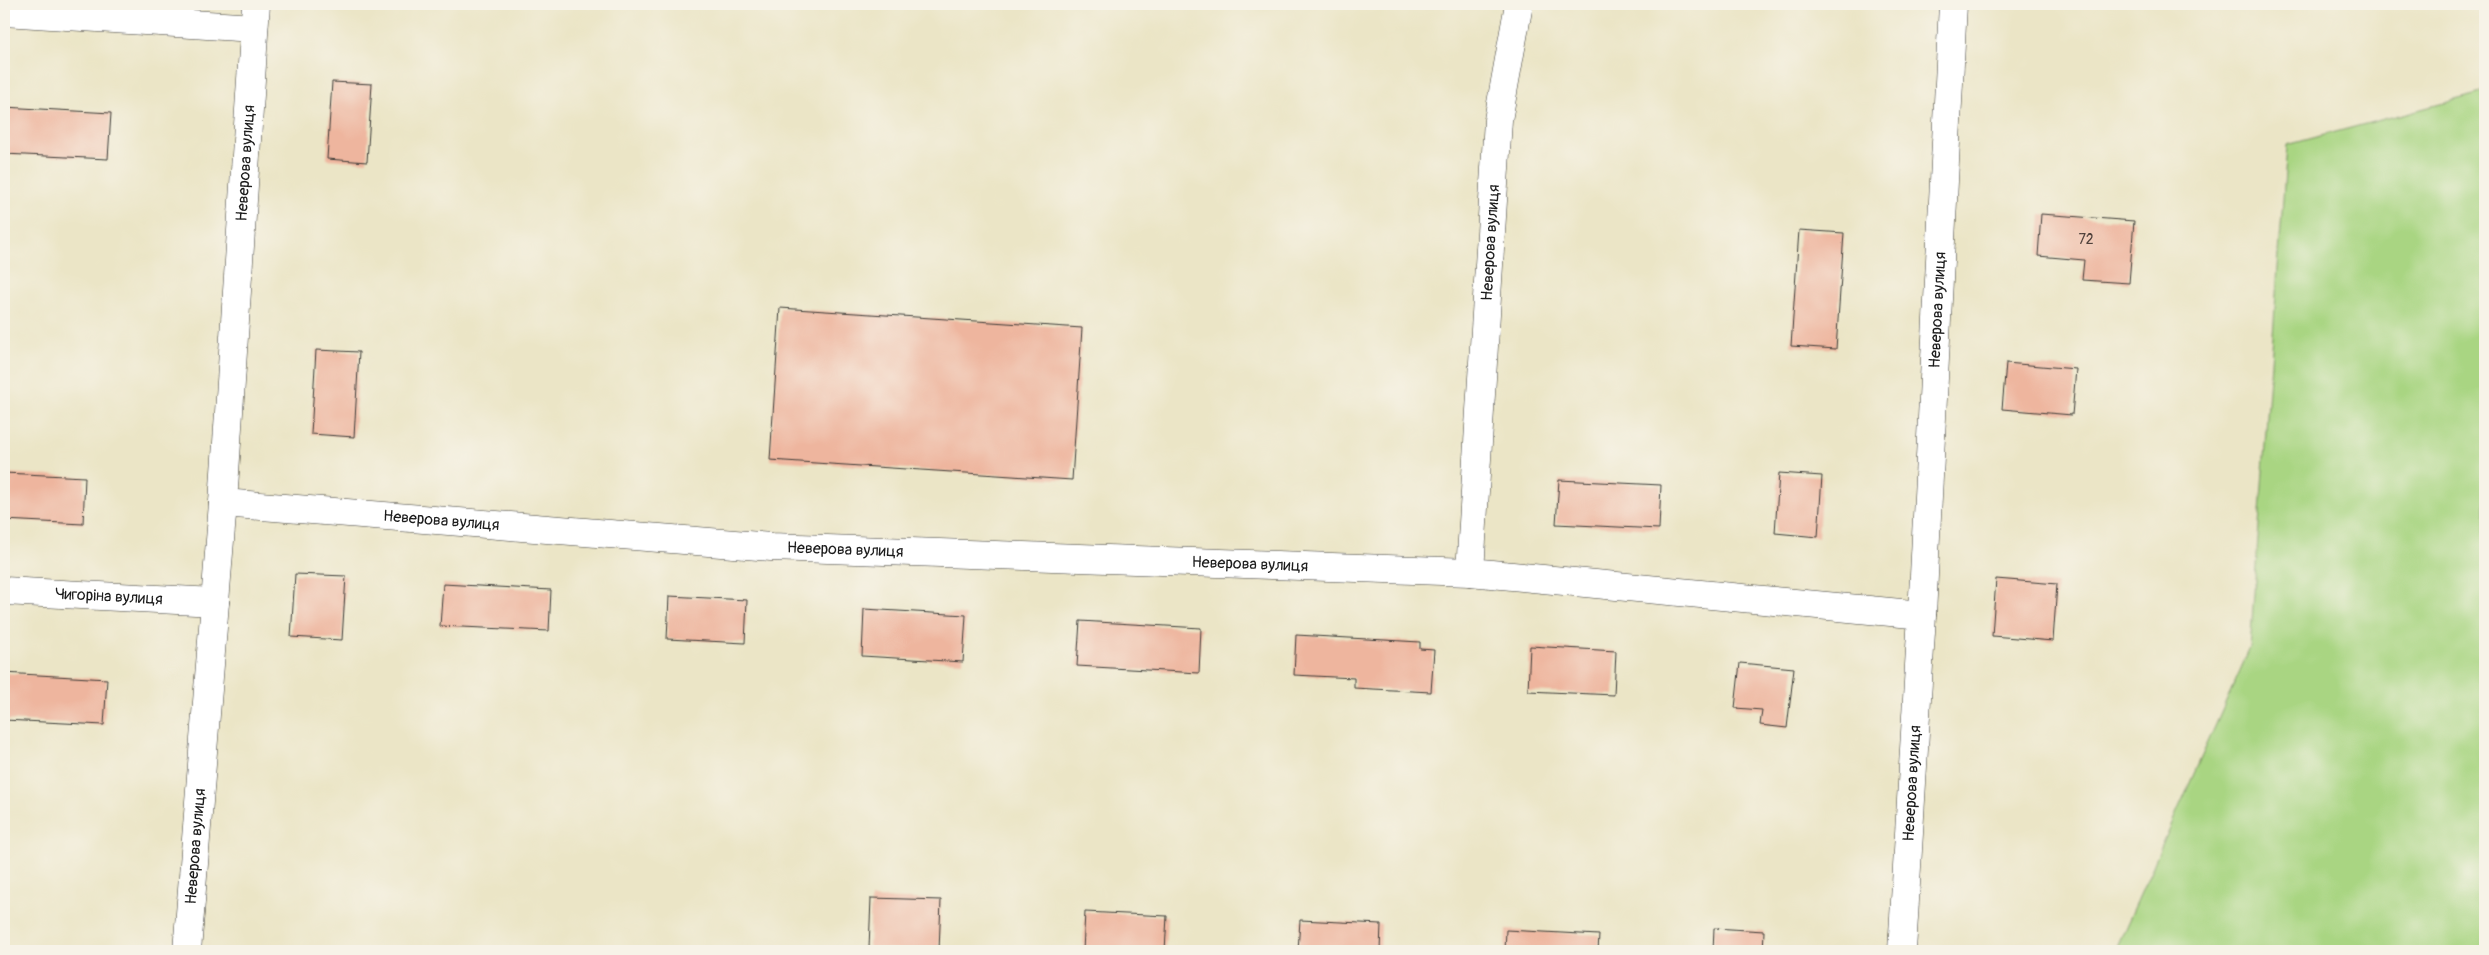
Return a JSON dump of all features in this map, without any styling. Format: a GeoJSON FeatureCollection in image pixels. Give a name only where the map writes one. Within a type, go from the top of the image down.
{"type":"FeatureCollection","features":[{"type":"Feature","properties":{"kind":"street","name":"Неверова вулиця"},"geometry":{"type":"LineString","coordinates":[[1470,572],[1498,120],[1520,4]]}},
{"type":"Feature","properties":{"kind":"street","name":"Неверова вулиця"},"geometry":{"type":"LineString","coordinates":[[1902,951],[1922,615],[1953,4]]}},
{"type":"Feature","properties":{"kind":"street"},"geometry":{"type":"LineString","coordinates":[[4,12],[255,16]]}},
{"type":"Feature","properties":{"kind":"street","name":"Неверова вулиця"},"geometry":{"type":"LineString","coordinates":[[187,951],[223,502],[255,16]]}},
{"type":"Feature","properties":{"kind":"street","name":"Неверова вулиця"},"geometry":{"type":"LineString","coordinates":[[223,502],[771,547],[1470,572],[1922,615]]}},
{"type":"Feature","properties":{"kind":"street","name":"Чигоріна вулиця"},"geometry":{"type":"LineString","coordinates":[[4,591],[214,602]]}},
{"type":"Feature","properties":{"kind":"green space"},"geometry":{"type":"Polygon","coordinates":[[[2485,92],[2485,951],[2115,951],[2250,648],[2287,145],[2485,92]]]}},
{"type":"Feature","properties":{"kind":"building"},"geometry":{"type":"Polygon","coordinates":[[[332,82],[372,84],[367,162],[327,159],[332,82]]]}},
{"type":"Feature","properties":{"kind":"building"},"geometry":{"type":"Polygon","coordinates":[[[4,107],[111,113],[108,159],[4,154],[4,107]]]}},
{"type":"Feature","properties":{"kind":"building"},"geometry":{"type":"Polygon","coordinates":[[[2041,214],[2134,221],[2129,283],[2082,280],[2084,260],[2038,256],[2041,214]]]}},
{"type":"Feature","properties":{"kind":"building"},"geometry":{"type":"Polygon","coordinates":[[[1799,230],[1844,233],[1836,349],[1791,346],[1799,230]]]}},
{"type":"Feature","properties":{"kind":"building"},"geometry":{"type":"Polygon","coordinates":[[[780,308],[1082,328],[1072,480],[770,460],[780,308]]]}},
{"type":"Feature","properties":{"kind":"building"},"geometry":{"type":"Polygon","coordinates":[[[316,350],[359,352],[354,437],[311,434],[316,350]]]}},
{"type":"Feature","properties":{"kind":"building"},"geometry":{"type":"Polygon","coordinates":[[[2006,363],[2076,369],[2072,415],[2002,409],[2006,363]]]}},
{"type":"Feature","properties":{"kind":"building"},"geometry":{"type":"Polygon","coordinates":[[[4,473],[85,477],[83,524],[4,520],[4,473]]]}},
{"type":"Feature","properties":{"kind":"building"},"geometry":{"type":"Polygon","coordinates":[[[1779,473],[1822,476],[1818,537],[1775,533],[1779,473]]]}},
{"type":"Feature","properties":{"kind":"building"},"geometry":{"type":"Polygon","coordinates":[[[1559,480],[1661,485],[1659,529],[1556,524],[1559,480]]]}},
{"type":"Feature","properties":{"kind":"building"},"geometry":{"type":"Polygon","coordinates":[[[295,574],[346,576],[342,640],[291,637],[295,574]]]}},
{"type":"Feature","properties":{"kind":"building"},"geometry":{"type":"Polygon","coordinates":[[[1996,579],[2057,584],[2053,641],[1992,636],[1996,579]]]}},
{"type":"Feature","properties":{"kind":"building"},"geometry":{"type":"Polygon","coordinates":[[[443,584],[551,590],[549,631],[440,626],[443,584]]]}},
{"type":"Feature","properties":{"kind":"building"},"geometry":{"type":"Polygon","coordinates":[[[669,596],[747,600],[745,643],[667,639],[669,596]]]}},
{"type":"Feature","properties":{"kind":"building"},"geometry":{"type":"Polygon","coordinates":[[[864,609],[966,615],[963,662],[862,656],[864,609]]]}},
{"type":"Feature","properties":{"kind":"building"},"geometry":{"type":"Polygon","coordinates":[[[1080,621],[1201,628],[1199,673],[1077,666],[1080,621]]]}},
{"type":"Feature","properties":{"kind":"building"},"geometry":{"type":"Polygon","coordinates":[[[1296,635],[1420,642],[1420,649],[1434,650],[1431,692],[1354,688],[1354,678],[1294,675],[1296,635]]]}},
{"type":"Feature","properties":{"kind":"building"},"geometry":{"type":"Polygon","coordinates":[[[1530,646],[1616,651],[1614,695],[1528,691],[1530,646]]]}},
{"type":"Feature","properties":{"kind":"building"},"geometry":{"type":"Polygon","coordinates":[[[1740,663],[1794,668],[1787,728],[1760,725],[1762,710],[1735,708],[1740,663]]]}},
{"type":"Feature","properties":{"kind":"building"},"geometry":{"type":"Polygon","coordinates":[[[4,673],[107,679],[104,725],[4,720],[4,673]]]}},
{"type":"Feature","properties":{"kind":"building"},"geometry":{"type":"Polygon","coordinates":[[[871,898],[941,900],[939,951],[869,948],[871,898]]]}},
{"type":"Feature","properties":{"kind":"building"},"geometry":{"type":"Polygon","coordinates":[[[1085,912],[1167,916],[1165,951],[1083,951],[1085,912]]]}},
{"type":"Feature","properties":{"kind":"building"},"geometry":{"type":"Polygon","coordinates":[[[1300,920],[1381,924],[1380,951],[1298,951],[1300,920]]]}},
{"type":"Feature","properties":{"kind":"building"},"geometry":{"type":"Polygon","coordinates":[[[1714,928],[1764,931],[1763,951],[1713,951],[1714,928]]]}},
{"type":"Feature","properties":{"kind":"building"},"geometry":{"type":"Polygon","coordinates":[[[1506,930],[1599,935],[1598,951],[1505,951],[1506,930]]]}}]}
